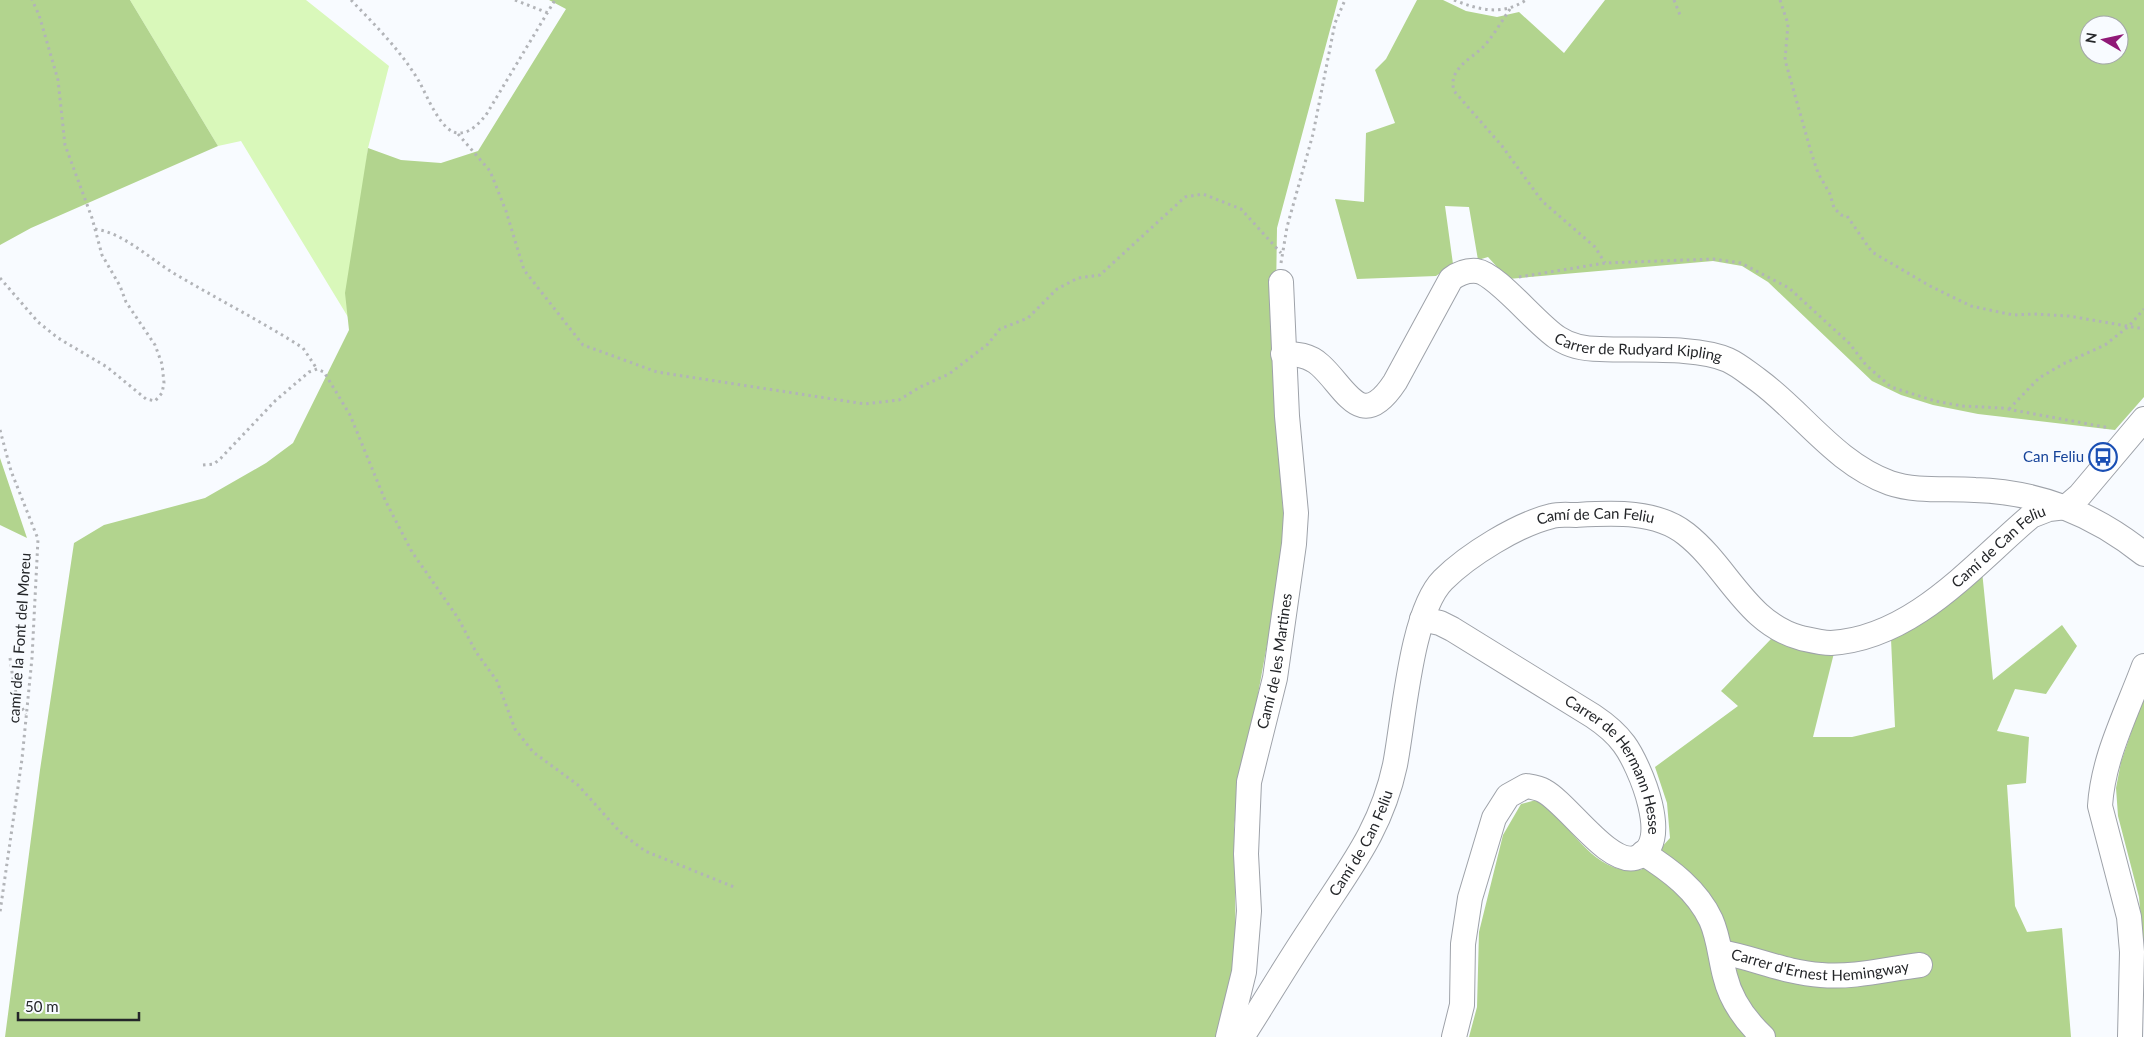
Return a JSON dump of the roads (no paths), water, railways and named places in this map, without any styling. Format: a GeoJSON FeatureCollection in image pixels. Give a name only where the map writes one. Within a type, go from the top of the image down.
{"type":"FeatureCollection","features":[{"type":"Feature","properties":{"kind":"street","name":"Carrer de Rudyard Kipling"},"geometry":{"type":"LineString","coordinates":[[1283,354],[1300,354],[1311,359],[1320,365],[1348,399],[1364,405],[1373,404],[1382,399],[1395,382],[1451,279],[1459,273],[1477,271],[1494,281],[1559,339],[1574,345],[1594,349],[1686,352],[1727,360],[1771,389],[1842,457],[1889,482],[1907,488],[1998,491],[2028,495],[2066,506],[2097,522],[2144,554]]}},
{"type":"Feature","properties":{"kind":"street","name":"Camí de les Martines"},"geometry":{"type":"LineString","coordinates":[[1228,1037],[1244,972],[1249,911],[1246,854],[1249,782],[1275,678],[1294,544],[1296,513],[1283,354],[1281,282]]}},
{"type":"Feature","properties":{"kind":"street","name":"Camí de Can Feliu"},"geometry":{"type":"LineString","coordinates":[[1242,1037],[1362,851],[1378,820],[1395,766],[1414,651],[1422,619],[1431,595],[1442,581],[1488,546],[1512,533],[1553,516],[1624,513],[1659,521],[1685,533],[1746,603],[1771,625],[1790,635],[1815,642],[1831,643],[1876,632],[1901,622],[1942,594],[2031,516],[2049,509],[2066,506],[2080,495],[2138,426]]}},
{"type":"Feature","properties":{"kind":"street","name":"Carrer de Hermann Hesse"},"geometry":{"type":"LineString","coordinates":[[1422,619],[1440,623],[1471,640],[1611,729],[1624,744],[1643,778],[1653,818],[1653,834],[1643,853],[1635,858],[1617,855],[1544,791],[1526,786],[1508,796],[1494,818],[1470,898],[1463,944],[1462,1005],[1454,1037]]}},
{"type":"Feature","properties":{"kind":"street"},"geometry":{"type":"LineString","coordinates":[[2130,1037],[2132,952],[2129,917],[2100,806],[2101,791],[2109,758],[2144,666]]}},
{"type":"Feature","properties":{"kind":"street","name":"Carrer d'Ernest Hemingway"},"geometry":{"type":"LineString","coordinates":[[1643,853],[1665,868],[1694,893],[1710,919],[1734,1002],[1742,1015],[1763,1037]]}},
{"type":"Feature","properties":{"kind":"street","name":"Carrer d'Ernest Hemingway"},"geometry":{"type":"LineString","coordinates":[[1721,952],[1789,970],[1822,976],[1846,975],[1920,965]]}},
{"type":"Feature","properties":{"kind":"place","name":"Can Feliu"},"geometry":{"type":"Point","coordinates":[2103,457]}}]}
